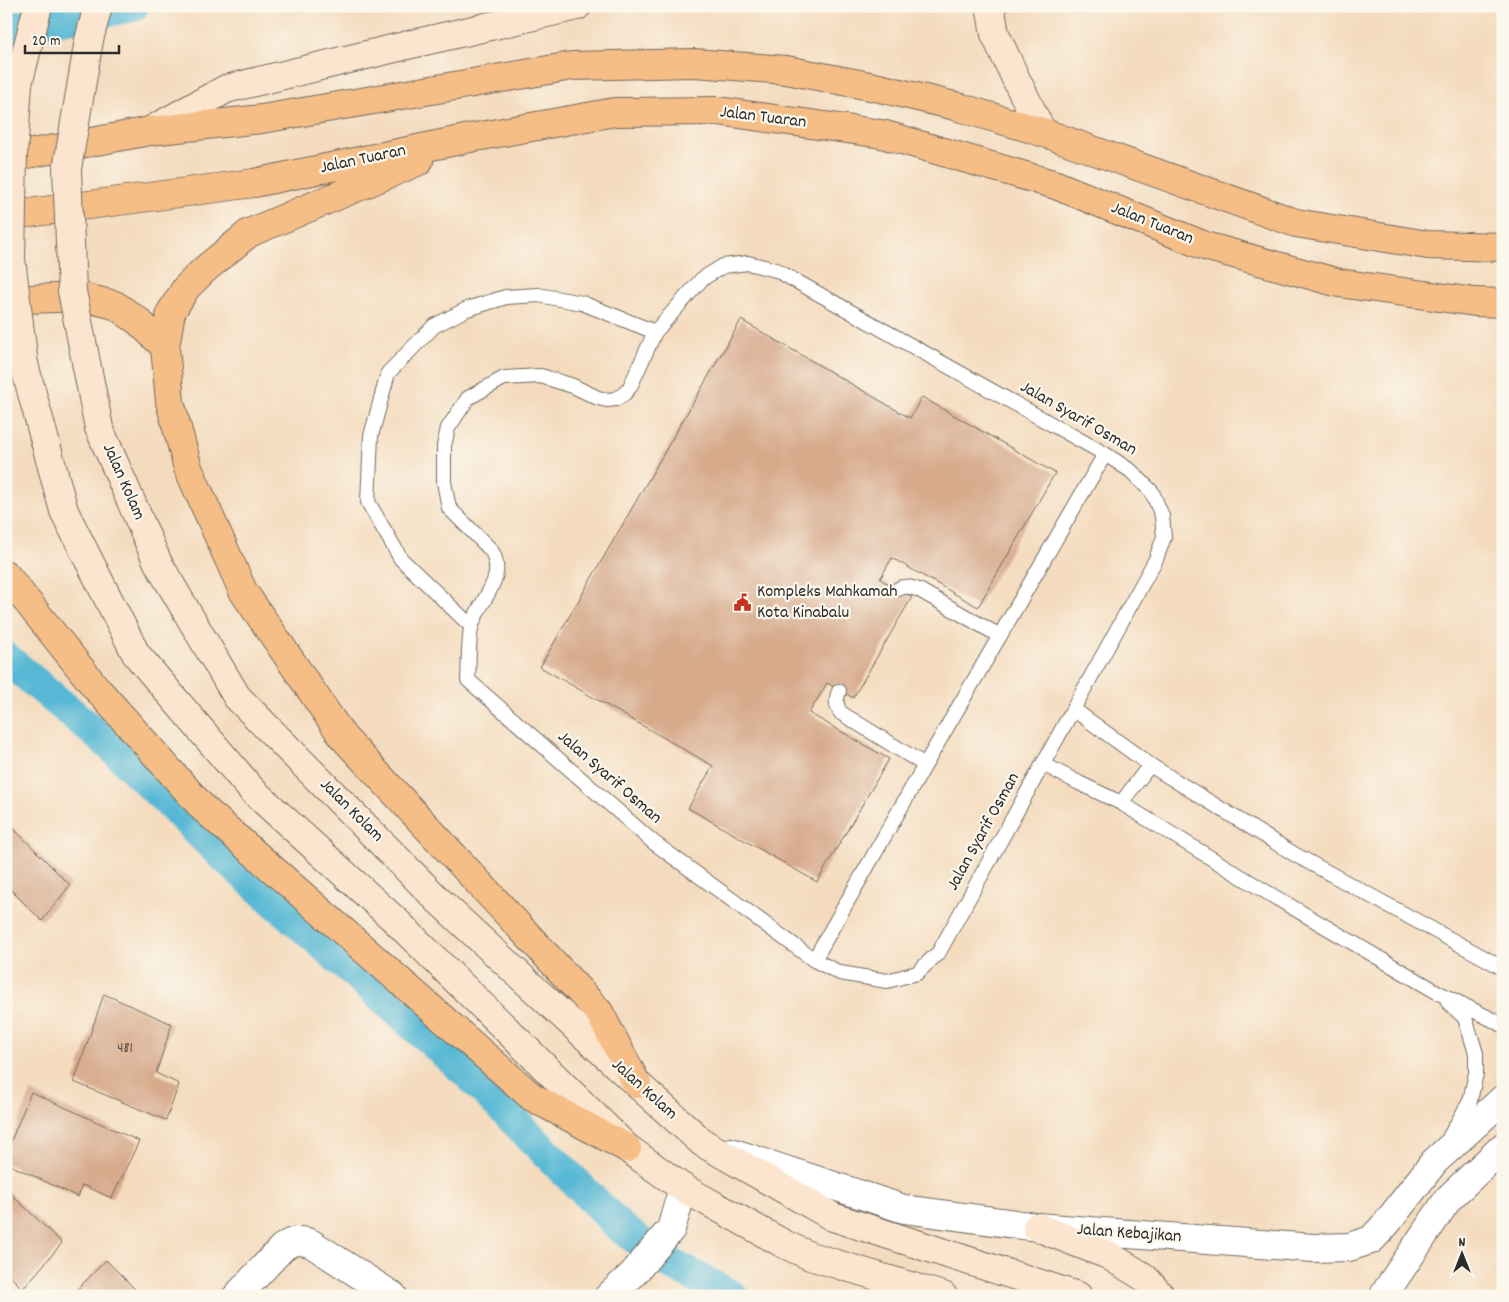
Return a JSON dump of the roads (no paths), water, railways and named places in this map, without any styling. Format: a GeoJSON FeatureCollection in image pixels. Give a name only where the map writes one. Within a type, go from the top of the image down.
{"type":"FeatureCollection","features":[{"type":"Feature","properties":{"kind":"main road"},"geometry":{"type":"LineString","coordinates":[[38,6],[18,84],[13,155],[10,259],[24,364],[64,511],[136,654],[252,790],[396,921],[627,1148]]}},
{"type":"Feature","properties":{"kind":"main road","name":"Jalan Kolam"},"geometry":{"type":"LineString","coordinates":[[98,6],[89,40],[67,169],[72,290],[99,428],[158,562],[237,697],[438,900],[637,1084],[704,1143],[833,1218],[1078,1296]]}},
{"type":"Feature","properties":{"kind":"main road"},"geometry":{"type":"LineString","coordinates":[[150,130],[226,89],[577,6]]}},
{"type":"Feature","properties":{"kind":"main road"},"geometry":{"type":"LineString","coordinates":[[990,6],[995,34],[1042,132]]}},
{"type":"Feature","properties":{"kind":"main road"},"geometry":{"type":"LineString","coordinates":[[6,158],[150,130],[262,119],[572,66],[694,64],[786,70],[857,83],[955,106],[1042,132],[1296,224],[1428,245],[1503,247]]}},
{"type":"Feature","properties":{"kind":"main road","name":"Jalan Tuaran"},"geometry":{"type":"LineString","coordinates":[[6,216],[254,183],[470,138],[615,112],[718,112],[882,134],[1056,185],[1205,246],[1339,283],[1475,302],[1503,302]]}},
{"type":"Feature","properties":{"kind":"main road"},"geometry":{"type":"LineString","coordinates":[[470,138],[249,233],[204,270],[186,288],[171,312],[165,347],[170,402],[188,468],[243,591],[343,737],[599,1012],[637,1084]]}},
{"type":"Feature","properties":{"kind":"main road"},"geometry":{"type":"LineString","coordinates":[[6,232],[254,183]]}},
{"type":"Feature","properties":{"kind":"main road"},"geometry":{"type":"LineString","coordinates":[[6,308],[27,299],[82,297],[115,305],[138,321],[165,347]]}},
{"type":"Feature","properties":{"kind":"main road"},"geometry":{"type":"LineString","coordinates":[[8,575],[97,689],[203,808],[532,1097],[627,1148],[683,1188],[784,1244],[810,1256],[943,1296]]}},
{"type":"Feature","properties":{"kind":"main road"},"geometry":{"type":"LineString","coordinates":[[1037,1227],[1108,1255],[1144,1277],[1161,1296]]}},
{"type":"Feature","properties":{"kind":"street","name":"Jalan Kebajikan"},"geometry":{"type":"LineString","coordinates":[[704,1143],[904,1209],[1037,1227],[1313,1248],[1349,1247],[1370,1240],[1386,1224],[1434,1162],[1503,1099]]}},
{"type":"Feature","properties":{"kind":"street"},"geometry":{"type":"LineString","coordinates":[[1385,1296],[1384,1293],[1448,1199],[1503,1147]]}},
{"type":"Feature","properties":{"kind":"street"},"geometry":{"type":"LineString","coordinates":[[609,1296],[633,1274],[671,1229],[683,1188]]}},
{"type":"Feature","properties":{"kind":"street"},"geometry":{"type":"LineString","coordinates":[[237,1296],[282,1248],[289,1243],[297,1241],[305,1241],[312,1244],[393,1296]]}},
{"type":"Feature","properties":{"kind":"lane","name":"Jalan Syarif Osman"},"geometry":{"type":"LineString","coordinates":[[748,263],[776,270],[1106,454],[1131,471],[1152,492],[1162,516],[1164,537],[1156,559],[939,952],[917,973],[887,980],[840,973],[814,960],[653,842],[468,680],[472,626],[496,577],[498,568],[496,558],[491,550],[449,508],[444,482],[444,446],[448,428],[468,398],[504,378],[541,376],[573,386],[598,398],[616,399],[630,387],[655,332],[702,279],[723,266],[748,263]]}},
{"type":"Feature","properties":{"kind":"lane"},"geometry":{"type":"LineString","coordinates":[[472,626],[401,559],[368,502],[371,436],[388,373],[434,326],[467,309],[506,297],[538,295],[582,304],[655,332]]}},
{"type":"Feature","properties":{"kind":"lane"},"geometry":{"type":"LineString","coordinates":[[814,960],[1106,454]]}},
{"type":"Feature","properties":{"kind":"lane"},"geometry":{"type":"LineString","coordinates":[[898,589],[910,586],[919,590],[1000,636]]}},
{"type":"Feature","properties":{"kind":"lane"},"geometry":{"type":"LineString","coordinates":[[839,690],[836,699],[841,713],[925,765]]}},
{"type":"Feature","properties":{"kind":"lane"},"geometry":{"type":"LineString","coordinates":[[1074,709],[1150,765],[1294,854],[1503,968]]}},
{"type":"Feature","properties":{"kind":"lane"},"geometry":{"type":"LineString","coordinates":[[1043,764],[1079,783],[1122,802],[1268,893],[1437,992],[1503,1025]]}},
{"type":"Feature","properties":{"kind":"lane"},"geometry":{"type":"LineString","coordinates":[[1122,802],[1150,765]]}},
{"type":"Feature","properties":{"kind":"lane"},"geometry":{"type":"LineString","coordinates":[[1434,1162],[1470,1101],[1476,1073],[1476,1053],[1465,1018],[1437,992]]}},
{"type":"Feature","properties":{"kind":"waterway"},"geometry":{"type":"LineString","coordinates":[[6,29],[133,6]]}},
{"type":"Feature","properties":{"kind":"waterway"},"geometry":{"type":"LineString","coordinates":[[6,658],[112,747],[224,857],[466,1072],[621,1228],[673,1265],[732,1296]]}},
{"type":"Feature","properties":{"kind":"place","name":"Kompleks Mahkamah Kota Kinabalu"},"geometry":{"type":"Point","coordinates":[743,602]}}]}
